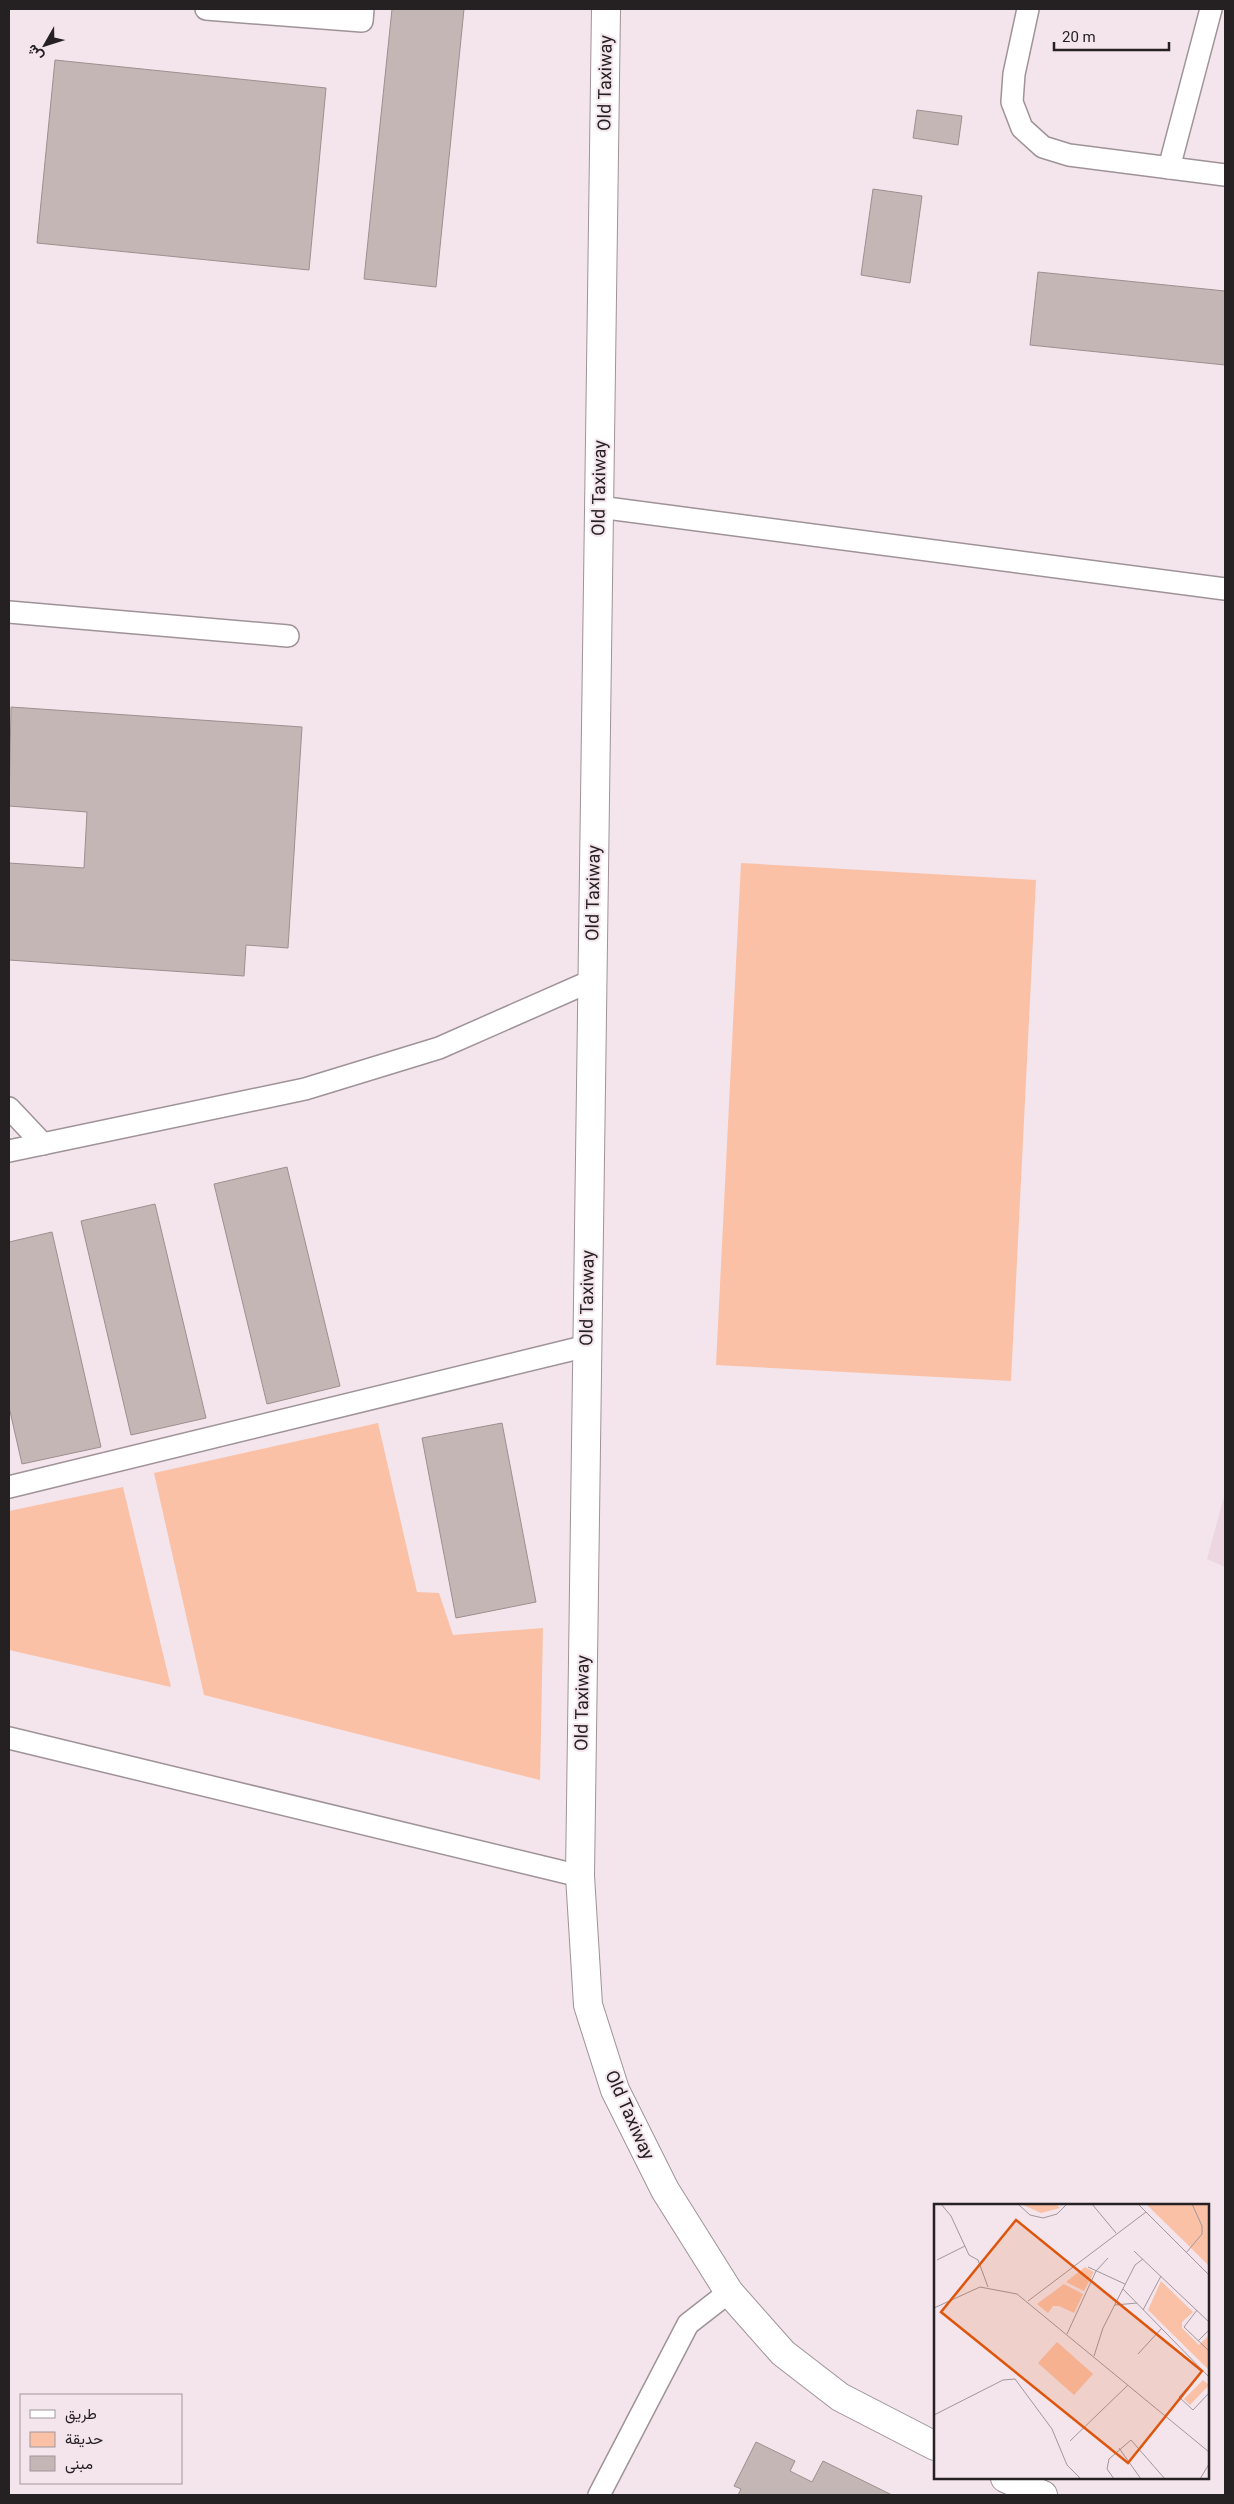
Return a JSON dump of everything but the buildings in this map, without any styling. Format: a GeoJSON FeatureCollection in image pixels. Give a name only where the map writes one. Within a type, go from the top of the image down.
{"type":"FeatureCollection","features":[{"type":"Feature","properties":{"kind":"street","name":"Old Taxiway"},"geometry":{"type":"LineString","coordinates":[[606,9],[580,1876],[588,2005],[615,2090],[665,2190],[729,2292],[783,2353],[840,2397],[934,2445]]}},
{"type":"Feature","properties":{"kind":"street"},"geometry":{"type":"LineString","coordinates":[[1007,2479],[1043,2495]]}},
{"type":"Feature","properties":{"kind":"lane"},"geometry":{"type":"LineString","coordinates":[[206,9],[362,21],[363,9]]}},
{"type":"Feature","properties":{"kind":"lane"},"geometry":{"type":"LineString","coordinates":[[1028,9],[1014,74],[1012,102],[1022,128],[1043,147],[1070,155],[1225,175]]}},
{"type":"Feature","properties":{"kind":"lane"},"geometry":{"type":"LineString","coordinates":[[1169,168],[1211,9]]}},
{"type":"Feature","properties":{"kind":"lane"},"geometry":{"type":"LineString","coordinates":[[599,507],[1225,589]]}},
{"type":"Feature","properties":{"kind":"lane"},"geometry":{"type":"LineString","coordinates":[[9,612],[288,636]]}},
{"type":"Feature","properties":{"kind":"lane"},"geometry":{"type":"LineString","coordinates":[[9,1151],[305,1089],[439,1048],[591,981]]}},
{"type":"Feature","properties":{"kind":"lane"},"geometry":{"type":"LineString","coordinates":[[9,1108],[43,1144]]}},
{"type":"Feature","properties":{"kind":"lane"},"geometry":{"type":"LineString","coordinates":[[9,1487],[587,1346]]}},
{"type":"Feature","properties":{"kind":"lane"},"geometry":{"type":"LineString","coordinates":[[9,1738],[580,1876]]}},
{"type":"Feature","properties":{"kind":"lane"},"geometry":{"type":"LineString","coordinates":[[599,2495],[688,2324],[729,2292]]}},
{"type":"Feature","properties":{"kind":"shaded area"},"geometry":{"type":"Polygon","coordinates":[[[1225,1493],[1225,1567],[1207,1559],[1225,1493]]]}},
{"type":"Feature","properties":{"kind":"green space"},"geometry":{"type":"Polygon","coordinates":[[[741,863],[1036,880],[1011,1381],[716,1365],[741,863]]]}},
{"type":"Feature","properties":{"kind":"green space"},"geometry":{"type":"Polygon","coordinates":[[[378,1423],[417,1592],[439,1593],[453,1635],[543,1628],[540,1780],[204,1695],[154,1473],[378,1423]]]}},
{"type":"Feature","properties":{"kind":"green space"},"geometry":{"type":"Polygon","coordinates":[[[123,1487],[171,1687],[9,1650],[9,1511],[123,1487]]]}}]}
